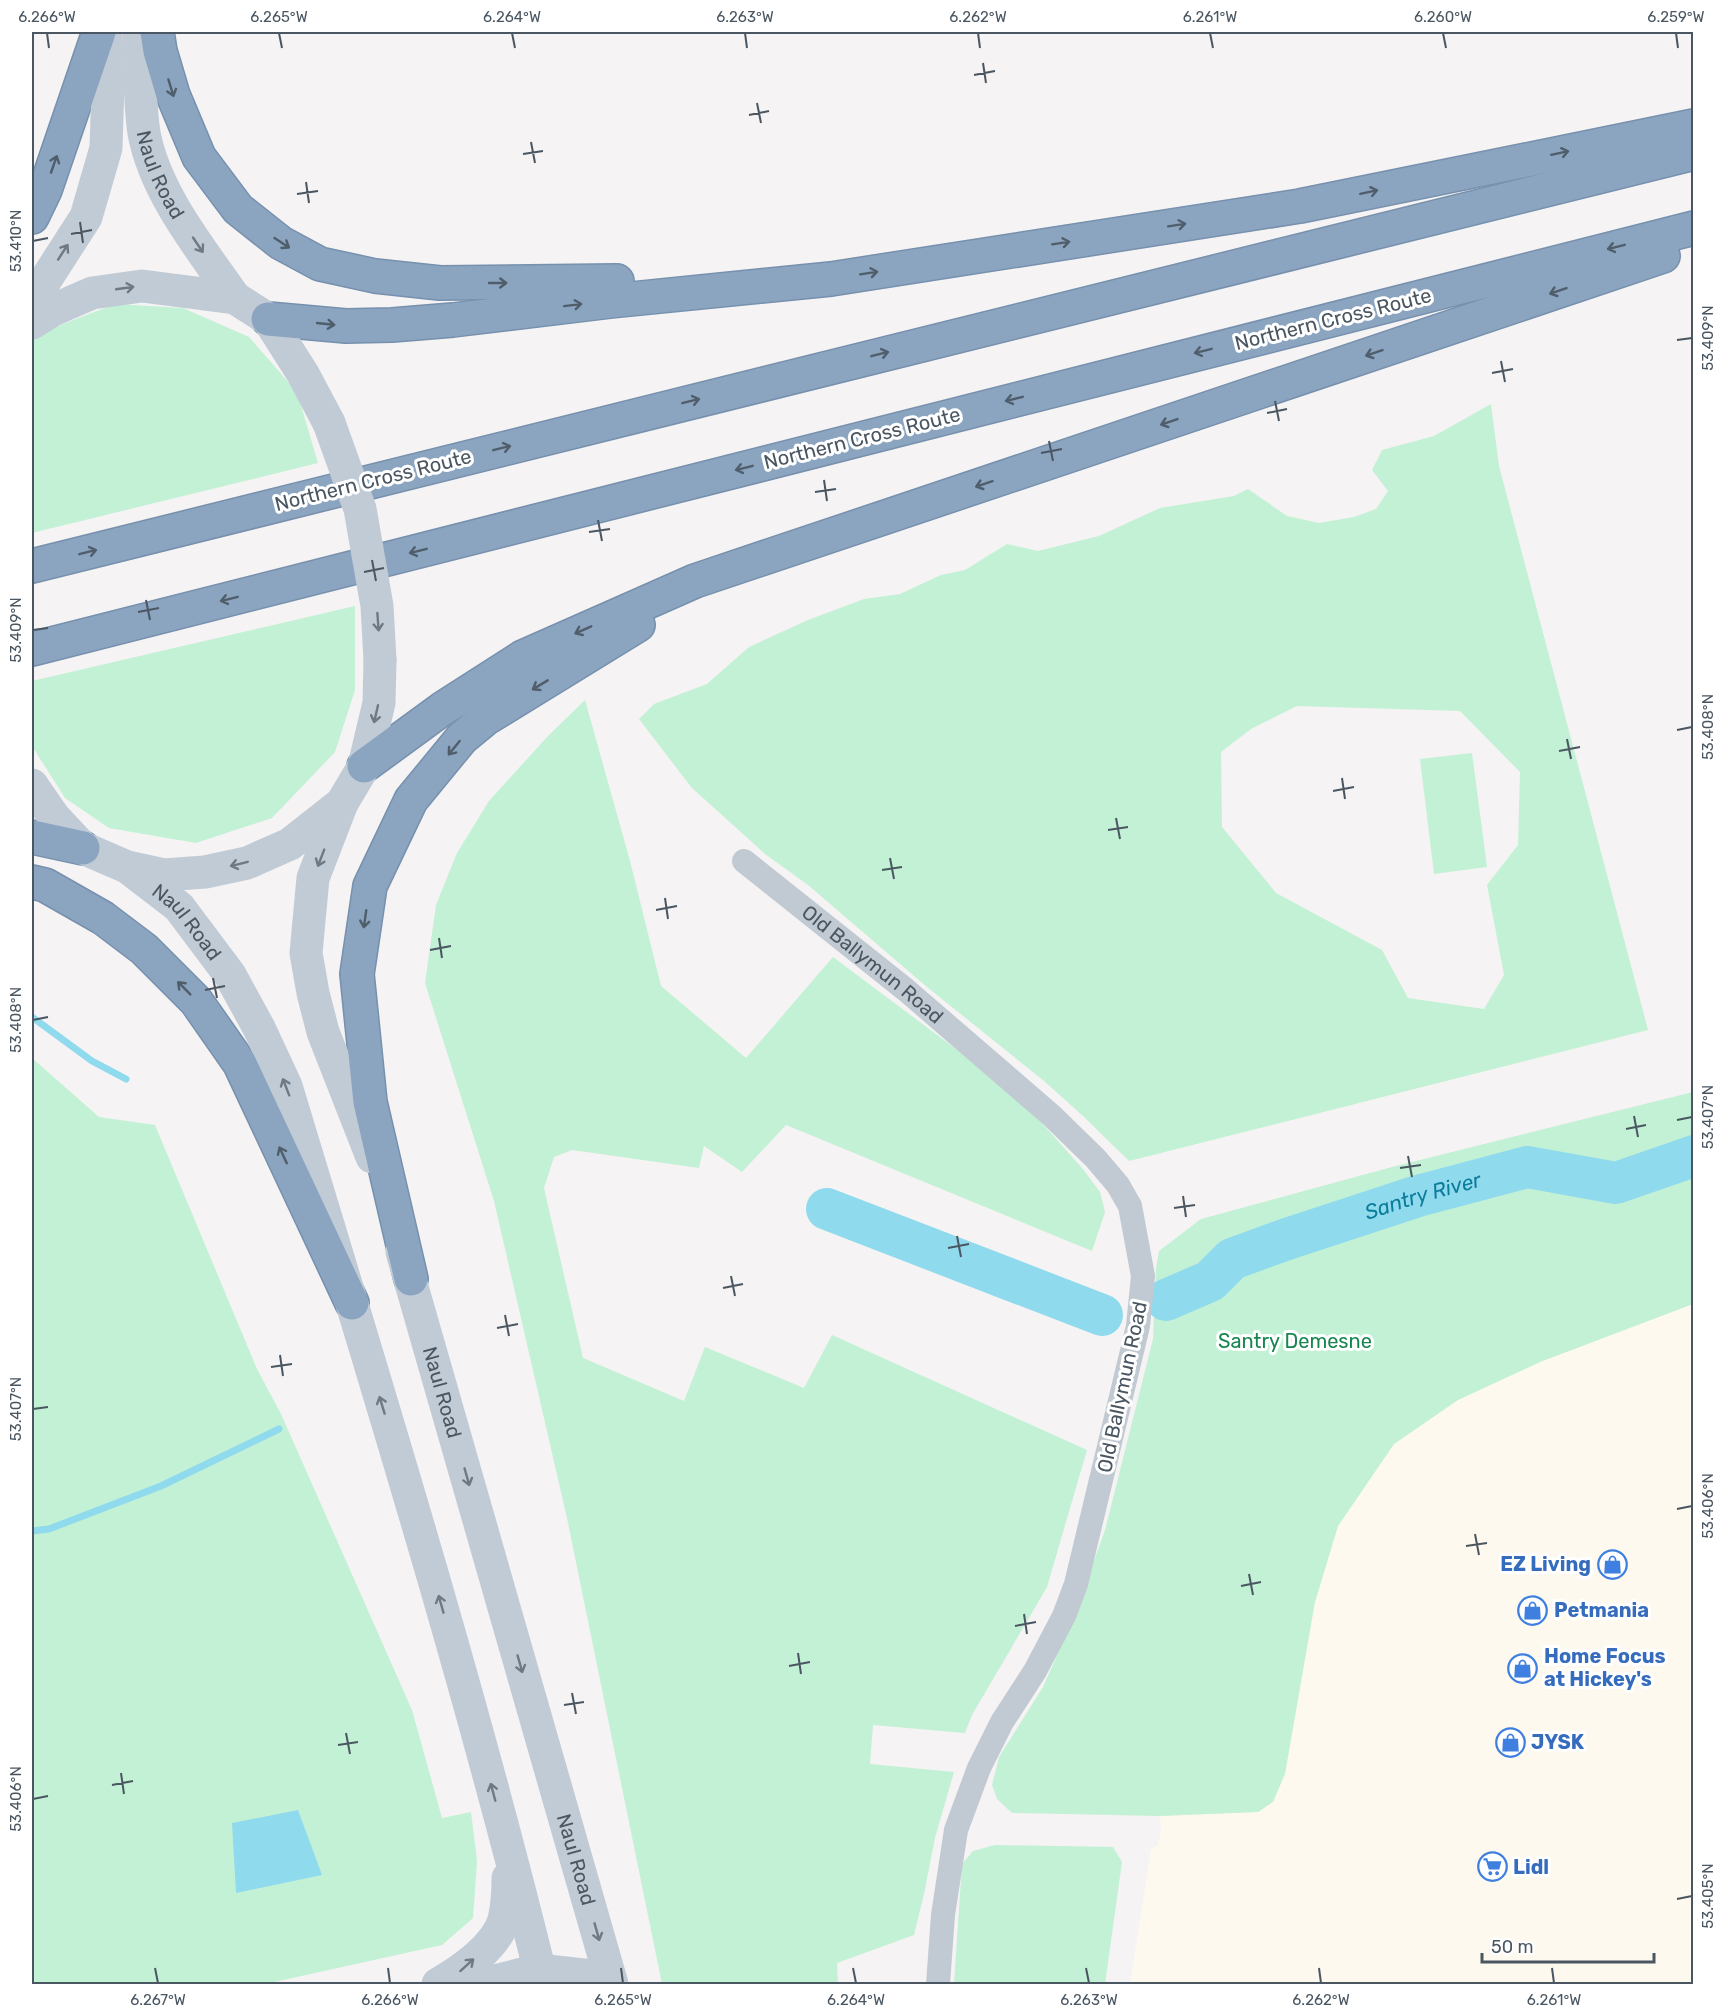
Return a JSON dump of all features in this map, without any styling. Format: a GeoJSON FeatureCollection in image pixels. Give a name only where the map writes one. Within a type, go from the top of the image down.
{"type":"FeatureCollection","features":[{"type":"Feature","properties":{"kind":"highway"},"geometry":{"type":"LineString","coordinates":[[32,217],[45,190],[99,32]]}},
{"type":"Feature","properties":{"kind":"highway"},"geometry":{"type":"LineString","coordinates":[[158,32],[160,51],[173,95],[199,157],[238,209],[281,243],[320,264],[375,276],[440,283],[831,279]]}},
{"type":"Feature","properties":{"kind":"highway"},"geometry":{"type":"LineString","coordinates":[[267,319],[346,326],[392,325],[831,279],[1300,206],[1694,126]]}},
{"type":"Feature","properties":{"kind":"highway","name":"Northern Cross Route"},"geometry":{"type":"LineString","coordinates":[[32,566],[1694,153]]}},
{"type":"Feature","properties":{"kind":"highway","name":"Northern Cross Route"},"geometry":{"type":"LineString","coordinates":[[32,649],[1694,228]]}},
{"type":"Feature","properties":{"kind":"highway"},"geometry":{"type":"LineString","coordinates":[[364,766],[442,709],[523,657],[695,582],[1694,246]]}},
{"type":"Feature","properties":{"kind":"highway"},"geometry":{"type":"LineString","coordinates":[[411,1279],[370,1102],[357,974],[370,886],[411,800],[462,738],[508,704],[637,625],[700,594],[847,530]]}},
{"type":"Feature","properties":{"kind":"highway"},"geometry":{"type":"LineString","coordinates":[[32,837],[83,848]]}},
{"type":"Feature","properties":{"kind":"highway"},"geometry":{"type":"LineString","coordinates":[[32,882],[45,885],[104,918],[144,949],[196,1000],[240,1064],[352,1303]]}},
{"type":"Feature","properties":{"kind":"main road","name":"Naul Road"},"geometry":{"type":"LineString","coordinates":[[32,301],[86,217],[106,148],[108,84],[106,32]]}},
{"type":"Feature","properties":{"kind":"main road","name":"Naul Road"},"geometry":{"type":"LineString","coordinates":[[139,32],[144,133],[152,161],[175,212],[235,298]]}},
{"type":"Feature","properties":{"kind":"main road"},"geometry":{"type":"LineString","coordinates":[[32,322],[51,310],[92,293],[142,286],[235,298],[267,319],[303,374],[328,423],[360,509],[377,606],[380,660],[379,703],[364,766],[342,803],[290,844],[247,863],[205,872],[164,874],[127,867],[83,848],[54,817],[32,785]]}},
{"type":"Feature","properties":{"kind":"main road","name":"Naul Road"},"geometry":{"type":"LineString","coordinates":[[342,803],[313,878],[306,953],[313,993],[323,1032],[367,1143],[411,1279],[607,1982]]}},
{"type":"Feature","properties":{"kind":"main road","name":"Naul Road"},"geometry":{"type":"LineString","coordinates":[[127,867],[179,907],[230,975],[259,1028],[286,1086],[446,1621],[509,1849],[541,1977]]}},
{"type":"Feature","properties":{"kind":"main road"},"geometry":{"type":"LineString","coordinates":[[438,1984],[463,1970],[492,1941],[503,1921],[508,1886],[509,1849]]}},
{"type":"Feature","properties":{"kind":"main road"},"geometry":{"type":"LineString","coordinates":[[482,1984],[541,1977],[607,1982]]}},
{"type":"Feature","properties":{"kind":"street","name":"Old Ballymun Road"},"geometry":{"type":"LineString","coordinates":[[744,861],[906,990],[1052,1116],[1096,1159],[1118,1185],[1130,1206],[1141,1260],[1143,1290],[1138,1326],[1076,1584],[1064,1616],[1035,1671],[1002,1722],[979,1768],[956,1830],[943,1915],[938,1984]]}},
{"type":"Feature","properties":{"kind":"shaded area"},"geometry":{"type":"Polygon","coordinates":[[[1693,1304],[1693,1984],[1130,1984],[1151,1849],[1158,1845],[1161,1830],[1160,1816],[1257,1812],[1338,1526],[1394,1444],[1458,1400],[1540,1362],[1693,1304]]]}},
{"type":"Feature","properties":{"kind":"green space"},"geometry":{"type":"Polygon","coordinates":[[[115,304],[183,308],[249,337],[297,392],[318,463],[32,533],[32,336],[115,304]]]}},
{"type":"Feature","properties":{"kind":"green space"},"geometry":{"type":"Polygon","coordinates":[[[1491,404],[1499,466],[1648,1030],[1129,1161],[1044,1081],[927,987],[808,885],[765,854],[692,788],[639,719],[654,704],[707,684],[749,647],[808,620],[864,599],[900,594],[941,575],[965,570],[1007,544],[1038,551],[1099,536],[1160,508],[1234,496],[1248,489],[1287,516],[1319,523],[1354,517],[1376,509],[1388,491],[1372,470],[1382,450],[1434,436],[1491,404]],[[1297,706],[1251,729],[1221,752],[1222,827],[1276,893],[1382,950],[1408,998],[1484,1009],[1504,975],[1487,885],[1518,845],[1520,772],[1460,711],[1297,706]]]}},
{"type":"Feature","properties":{"kind":"green space"},"geometry":{"type":"Polygon","coordinates":[[[355,606],[355,690],[335,752],[272,818],[196,843],[109,828],[65,798],[32,746],[32,681],[355,606]]]}},
{"type":"Feature","properties":{"kind":"green space"},"geometry":{"type":"Polygon","coordinates":[[[585,700],[630,861],[661,986],[746,1058],[833,957],[984,1070],[1032,1112],[1082,1168],[1100,1192],[1105,1212],[1092,1251],[786,1125],[742,1172],[704,1146],[699,1168],[572,1150],[554,1157],[544,1188],[583,1358],[684,1401],[705,1347],[804,1388],[832,1335],[1087,1450],[1047,1587],[972,1715],[965,1733],[873,1725],[870,1764],[954,1772],[935,1838],[914,1935],[837,1963],[838,1984],[662,1984],[567,1518],[494,1201],[425,983],[436,905],[457,853],[489,801],[548,736],[585,700]]]}},
{"type":"Feature","properties":{"kind":"green space"},"geometry":{"type":"Polygon","coordinates":[[[1472,753],[1487,867],[1434,874],[1420,759],[1472,753]]]}},
{"type":"Feature","properties":{"kind":"green space"},"geometry":{"type":"Polygon","coordinates":[[[32,1058],[99,1117],[155,1125],[257,1369],[281,1414],[412,1710],[442,1818],[471,1812],[477,1861],[473,1918],[442,1945],[265,1984],[32,1984],[32,1058]]]}},
{"type":"Feature","properties":{"kind":"green space","name":"Santry Demesne"},"geometry":{"type":"Polygon","coordinates":[[[1693,1092],[1693,1304],[1540,1362],[1458,1400],[1394,1444],[1338,1526],[1315,1602],[1285,1774],[1273,1802],[1258,1812],[1160,1816],[1012,1813],[997,1799],[992,1785],[999,1757],[1043,1687],[1073,1619],[1105,1530],[1153,1339],[1159,1251],[1201,1219],[1392,1167],[1693,1092]]]}},
{"type":"Feature","properties":{"kind":"green space"},"geometry":{"type":"Polygon","coordinates":[[[995,1845],[1113,1847],[1122,1862],[1105,1984],[954,1984],[962,1864],[973,1851],[995,1845]]]}},
{"type":"Feature","properties":{"kind":"water"},"geometry":{"type":"Polygon","coordinates":[[[298,1810],[322,1875],[236,1893],[232,1823],[298,1810]]]}},
{"type":"Feature","properties":{"kind":"waterway","name":"Santry River"},"geometry":{"type":"LineString","coordinates":[[32,1017],[92,1061],[126,1079]]}},
{"type":"Feature","properties":{"kind":"waterway","name":"Santry River"},"geometry":{"type":"LineString","coordinates":[[1166,1300],[1210,1281],[1232,1259],[1418,1196],[1527,1167],[1616,1183],[1694,1156]]}},
{"type":"Feature","properties":{"kind":"waterway","name":"Santry River"},"geometry":{"type":"LineString","coordinates":[[827,1209],[1102,1315]]}},
{"type":"Feature","properties":{"kind":"waterway"},"geometry":{"type":"LineString","coordinates":[[32,1531],[49,1529],[161,1486],[279,1429]]}},
{"type":"Feature","properties":{"kind":"place","name":"EZ Living"},"geometry":{"type":"Point","coordinates":[1612,1564]}},
{"type":"Feature","properties":{"kind":"place","name":"Petmania"},"geometry":{"type":"Point","coordinates":[1533,1610]}},
{"type":"Feature","properties":{"kind":"place","name":"Home Focus at Hickey's"},"geometry":{"type":"Point","coordinates":[1523,1668]}},
{"type":"Feature","properties":{"kind":"place","name":"JYSK"},"geometry":{"type":"Point","coordinates":[1510,1742]}},
{"type":"Feature","properties":{"kind":"place","name":"Lidl"},"geometry":{"type":"Point","coordinates":[1492,1867]}}]}
